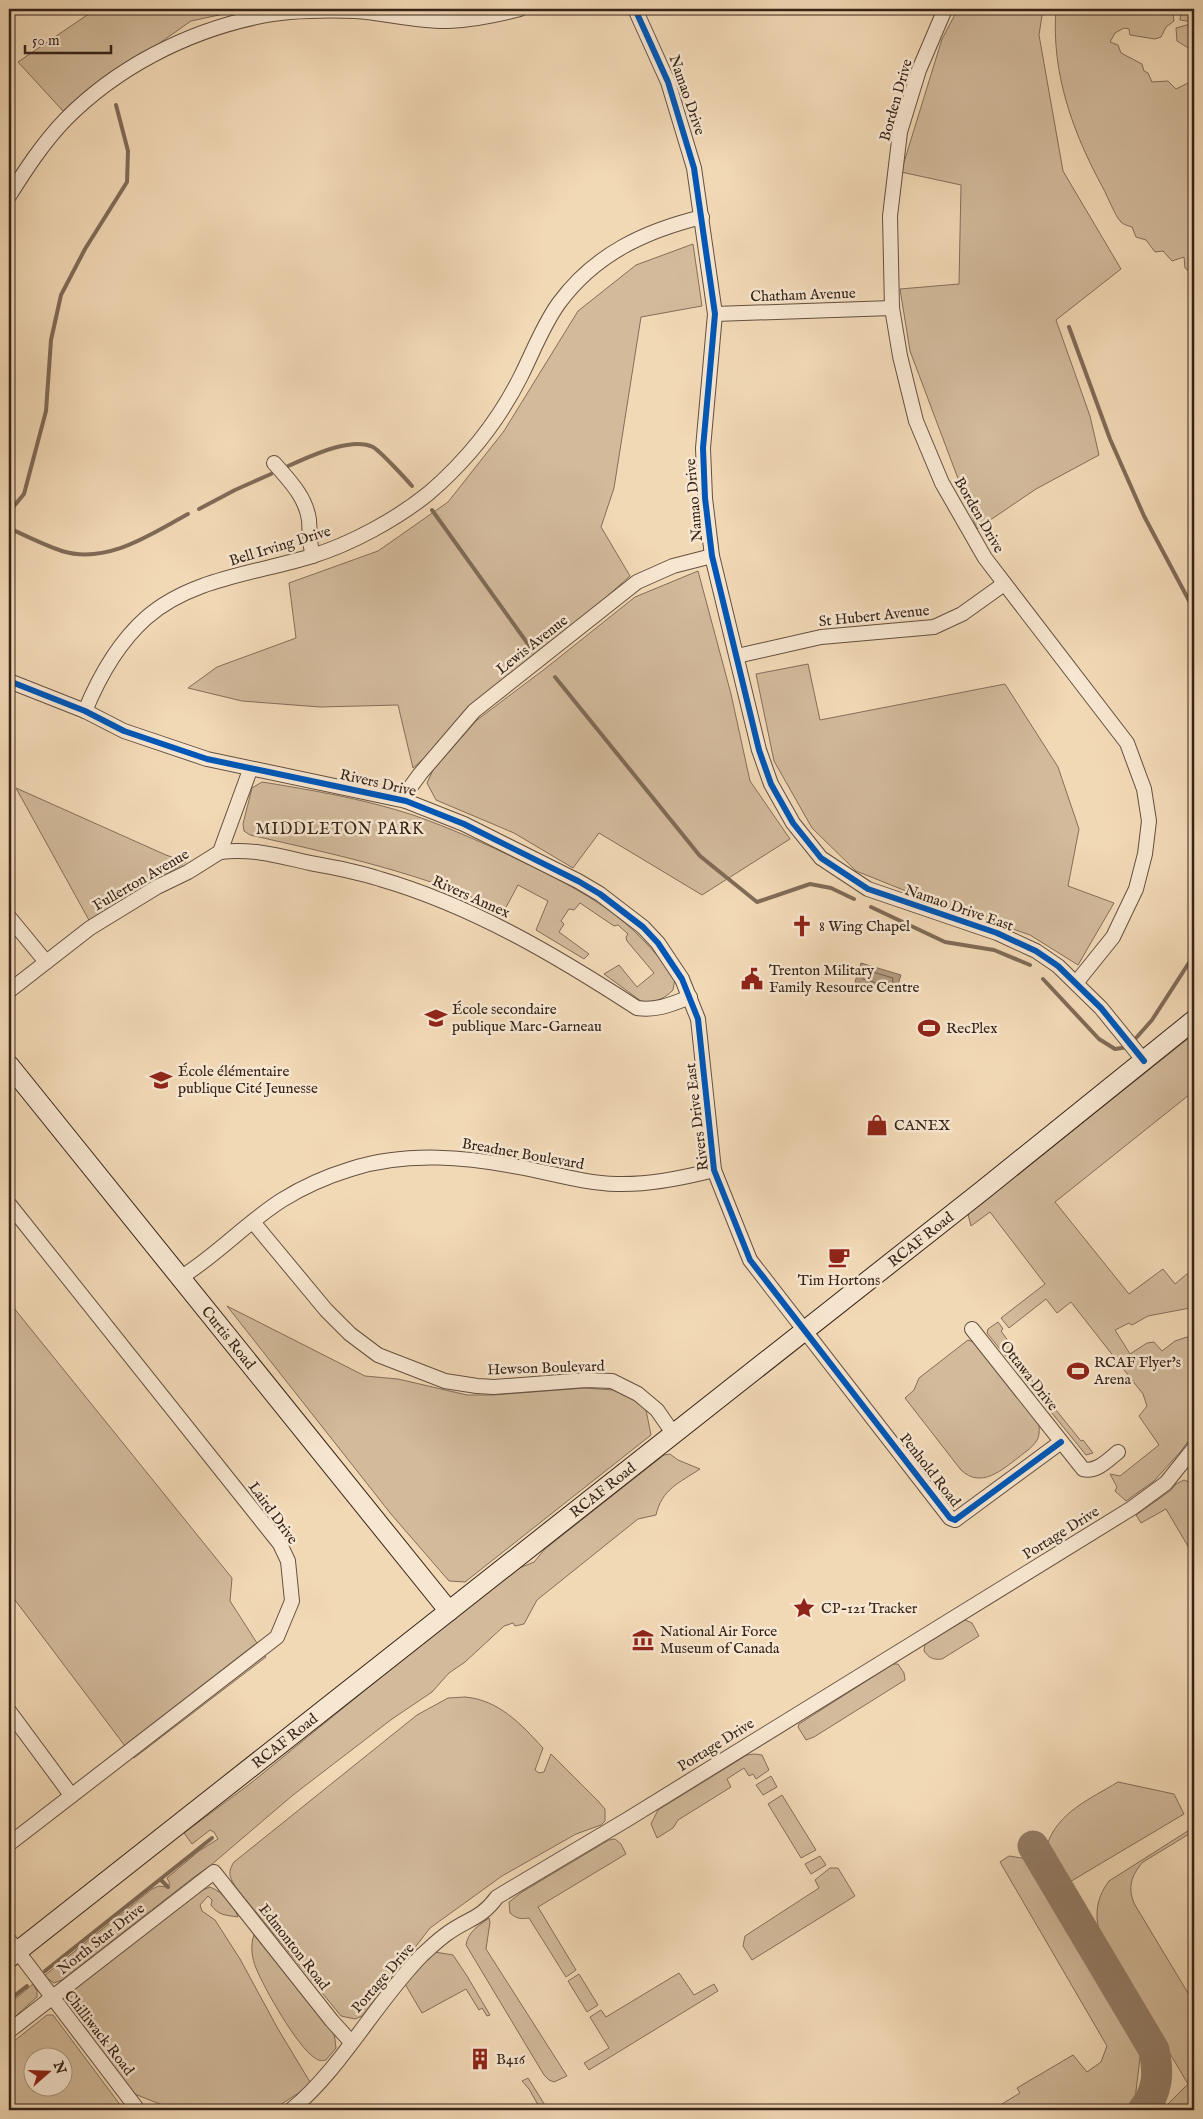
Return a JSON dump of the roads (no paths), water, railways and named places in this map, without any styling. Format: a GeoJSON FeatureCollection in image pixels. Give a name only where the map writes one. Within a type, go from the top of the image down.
{"type":"FeatureCollection","features":[{"type":"Feature","properties":{"kind":"main road","name":"RCAF Road"},"geometry":{"type":"LineString","coordinates":[[12,1950],[806,1330],[1140,1056],[1194,1020]]}},
{"type":"Feature","properties":{"kind":"main road","name":"Curtis Road"},"geometry":{"type":"LineString","coordinates":[[9,1065],[449,1610]]}},
{"type":"Feature","properties":{"kind":"street"},"geometry":{"type":"LineString","coordinates":[[9,196],[36,153],[66,120],[95,94],[131,67],[203,32],[257,17],[289,12],[354,11],[449,21],[493,16],[520,9]]}},
{"type":"Feature","properties":{"kind":"street","name":"Borden Drive"},"geometry":{"type":"LineString","coordinates":[[945,9],[919,70],[900,132],[890,216],[892,308],[900,356],[916,421],[942,483],[985,558],[1127,743],[1144,789],[1149,820],[1145,854],[1136,889],[1113,937],[1076,983]]}},
{"type":"Feature","properties":{"kind":"street","name":"Namao Drive"},"geometry":{"type":"LineString","coordinates":[[640,10],[668,82],[694,168],[702,217],[715,314],[703,448],[705,498],[712,556],[760,750],[771,784],[793,824],[821,858],[868,889]]}},
{"type":"Feature","properties":{"kind":"street","name":"Bell Irving Drive"},"geometry":{"type":"LineString","coordinates":[[85,711],[109,662],[146,617],[169,602],[212,583],[314,556],[357,538],[428,493],[482,437],[503,408],[559,303],[589,270],[623,245],[678,223],[702,217]]}},
{"type":"Feature","properties":{"kind":"street","name":"Chatham Avenue"},"geometry":{"type":"LineString","coordinates":[[715,314],[892,308]]}},
{"type":"Feature","properties":{"kind":"street"},"geometry":{"type":"LineString","coordinates":[[274,463],[296,489],[303,501],[309,519],[309,543],[314,556]]}},
{"type":"Feature","properties":{"kind":"street","name":"Lewis Avenue"},"geometry":{"type":"LineString","coordinates":[[406,801],[409,789],[474,711],[637,582],[673,566],[712,556]]}},
{"type":"Feature","properties":{"kind":"street","name":"St Hubert Avenue"},"geometry":{"type":"LineString","coordinates":[[737,656],[821,637],[934,627],[962,614],[1004,584]]}},
{"type":"Feature","properties":{"kind":"street","name":"Rivers Drive"},"geometry":{"type":"LineString","coordinates":[[9,681],[85,711],[124,731],[165,746],[250,770],[406,801],[481,832],[600,894],[643,927],[658,943],[682,979],[690,997]]}},
{"type":"Feature","properties":{"kind":"street"},"geometry":{"type":"LineString","coordinates":[[220,852],[250,770]]}},
{"type":"Feature","properties":{"kind":"street","name":"Rivers Annex"},"geometry":{"type":"LineString","coordinates":[[220,852],[248,850],[380,878],[425,894],[488,921],[566,963],[637,1008],[649,1010],[661,1008],[690,997]]}},
{"type":"Feature","properties":{"kind":"street","name":"Fullerton Avenue"},"geometry":{"type":"LineString","coordinates":[[9,991],[98,924],[157,887],[188,872],[220,852]]}},
{"type":"Feature","properties":{"kind":"street","name":"Namao Drive East"},"geometry":{"type":"LineString","coordinates":[[868,889],[996,933],[1036,951],[1058,966],[1101,1008],[1140,1056]]}},
{"type":"Feature","properties":{"kind":"street"},"geometry":{"type":"LineString","coordinates":[[9,917],[46,962]]}},
{"type":"Feature","properties":{"kind":"street","name":"Rivers Drive East"},"geometry":{"type":"LineString","coordinates":[[690,997],[698,1019],[714,1170],[750,1260],[806,1330]]}},
{"type":"Feature","properties":{"kind":"street","name":"Breadner Boulevard"},"geometry":{"type":"LineString","coordinates":[[180,1278],[199,1266],[282,1200],[313,1184],[352,1169],[383,1161],[411,1158],[460,1158],[575,1179],[618,1184],[674,1179],[714,1170]]}},
{"type":"Feature","properties":{"kind":"street","name":"Laird Drive"},"geometry":{"type":"LineString","coordinates":[[9,1204],[280,1544],[288,1561],[292,1601],[277,1637],[9,1844]]}},
{"type":"Feature","properties":{"kind":"street","name":"Hewson Boulevard"},"geometry":{"type":"LineString","coordinates":[[253,1222],[326,1310],[350,1334],[378,1355],[445,1381],[478,1386],[494,1387],[586,1380],[612,1381],[638,1394],[657,1410],[673,1433]]}},
{"type":"Feature","properties":{"kind":"street","name":"Ottawa Drive"},"geometry":{"type":"LineString","coordinates":[[972,1329],[1083,1469],[1089,1471],[1095,1469],[1118,1452]]}},
{"type":"Feature","properties":{"kind":"street","name":"Penhold Road"},"geometry":{"type":"LineString","coordinates":[[806,1330],[950,1518],[955,1520],[1061,1442]]}},
{"type":"Feature","properties":{"kind":"street","name":"Portage Drive"},"geometry":{"type":"LineString","coordinates":[[291,2110],[311,2093],[404,1974],[449,1932],[487,1911],[497,1897],[628,1819],[1132,1508],[1166,1482],[1194,1448]]}},
{"type":"Feature","properties":{"kind":"street"},"geometry":{"type":"LineString","coordinates":[[9,1711],[71,1795]]}},
{"type":"Feature","properties":{"kind":"street","name":"Edmonton Road"},"geometry":{"type":"LineString","coordinates":[[214,1872],[332,2021],[351,2042]]}},
{"type":"Feature","properties":{"kind":"street","name":"North Star Drive"},"geometry":{"type":"LineString","coordinates":[[9,2031],[214,1872]]}},
{"type":"Feature","properties":{"kind":"street","name":"Chilliwack Road"},"geometry":{"type":"LineString","coordinates":[[12,1950],[52,1998],[138,2110]]}},
{"type":"Feature","properties":{"kind":"water"},"geometry":{"type":"Polygon","coordinates":[[[861,963],[901,975],[895,994],[855,982],[861,963]]]}},
{"type":"Feature","properties":{"kind":"waterway"},"geometry":{"type":"LineString","coordinates":[[9,512],[24,494],[46,411],[51,340],[61,295],[85,249],[127,182],[128,151],[116,105]]}},
{"type":"Feature","properties":{"kind":"waterway"},"geometry":{"type":"LineString","coordinates":[[1069,327],[1110,439],[1144,516],[1194,610]]}},
{"type":"Feature","properties":{"kind":"waterway"},"geometry":{"type":"LineString","coordinates":[[288,466],[330,449],[353,444],[364,444],[376,449],[412,486]]}},
{"type":"Feature","properties":{"kind":"waterway"},"geometry":{"type":"LineString","coordinates":[[199,509],[271,474]]}},
{"type":"Feature","properties":{"kind":"waterway"},"geometry":{"type":"LineString","coordinates":[[432,510],[533,651]]}},
{"type":"Feature","properties":{"kind":"waterway"},"geometry":{"type":"LineString","coordinates":[[9,528],[62,551],[95,554],[112,551],[128,545],[188,514]]}},
{"type":"Feature","properties":{"kind":"waterway"},"geometry":{"type":"LineString","coordinates":[[555,677],[700,856],[757,902],[810,884],[831,888],[854,899]]}},
{"type":"Feature","properties":{"kind":"waterway"},"geometry":{"type":"LineString","coordinates":[[871,907],[945,942],[994,950],[1030,965]]}},
{"type":"Feature","properties":{"kind":"waterway"},"geometry":{"type":"LineString","coordinates":[[1043,979],[1099,1039],[1115,1049],[1128,1047],[1152,1020],[1194,955]]}},
{"type":"Feature","properties":{"kind":"waterway"},"geometry":{"type":"LineString","coordinates":[[45,1971],[212,1838]]}},
{"type":"Feature","properties":{"kind":"waterway"},"geometry":{"type":"LineString","coordinates":[[161,1880],[168,1887]]}},
{"type":"Feature","properties":{"kind":"waterway"},"geometry":{"type":"LineString","coordinates":[[9,2000],[27,1986]]}},
{"type":"Feature","properties":{"kind":"place","name":"8 Wing Chapel"},"geometry":{"type":"Point","coordinates":[802,926]}},
{"type":"Feature","properties":{"kind":"place","name":"Trenton Military Family Resource Centre"},"geometry":{"type":"Point","coordinates":[752,979]}},
{"type":"Feature","properties":{"kind":"place","name":"École secondaire publique Marc-Garneau"},"geometry":{"type":"Point","coordinates":[436,1018]}},
{"type":"Feature","properties":{"kind":"place","name":"RecPlex"},"geometry":{"type":"Point","coordinates":[929,1028]}},
{"type":"Feature","properties":{"kind":"place","name":"École élémentaire publique Cité Jeunesse"},"geometry":{"type":"Point","coordinates":[161,1080]}},
{"type":"Feature","properties":{"kind":"place","name":"CANEX"},"geometry":{"type":"Point","coordinates":[877,1125]}},
{"type":"Feature","properties":{"kind":"place","name":"Tim Hortons"},"geometry":{"type":"Point","coordinates":[839,1257]}},
{"type":"Feature","properties":{"kind":"place","name":"RCAF Flyer's Arena"},"geometry":{"type":"Point","coordinates":[1078,1371]}},
{"type":"Feature","properties":{"kind":"place","name":"CP-121 Tracker"},"geometry":{"type":"Point","coordinates":[804,1608]}},
{"type":"Feature","properties":{"kind":"place","name":"National Air Force Museum of Canada"},"geometry":{"type":"Point","coordinates":[643,1640]}},
{"type":"Feature","properties":{"kind":"place","name":"B416"},"geometry":{"type":"Point","coordinates":[480,2059]}},
{"type":"Feature","properties":{"kind":"district","name":"MIDDLETON PARK"},"geometry":{"type":"Point","coordinates":[340,830]}}]}
